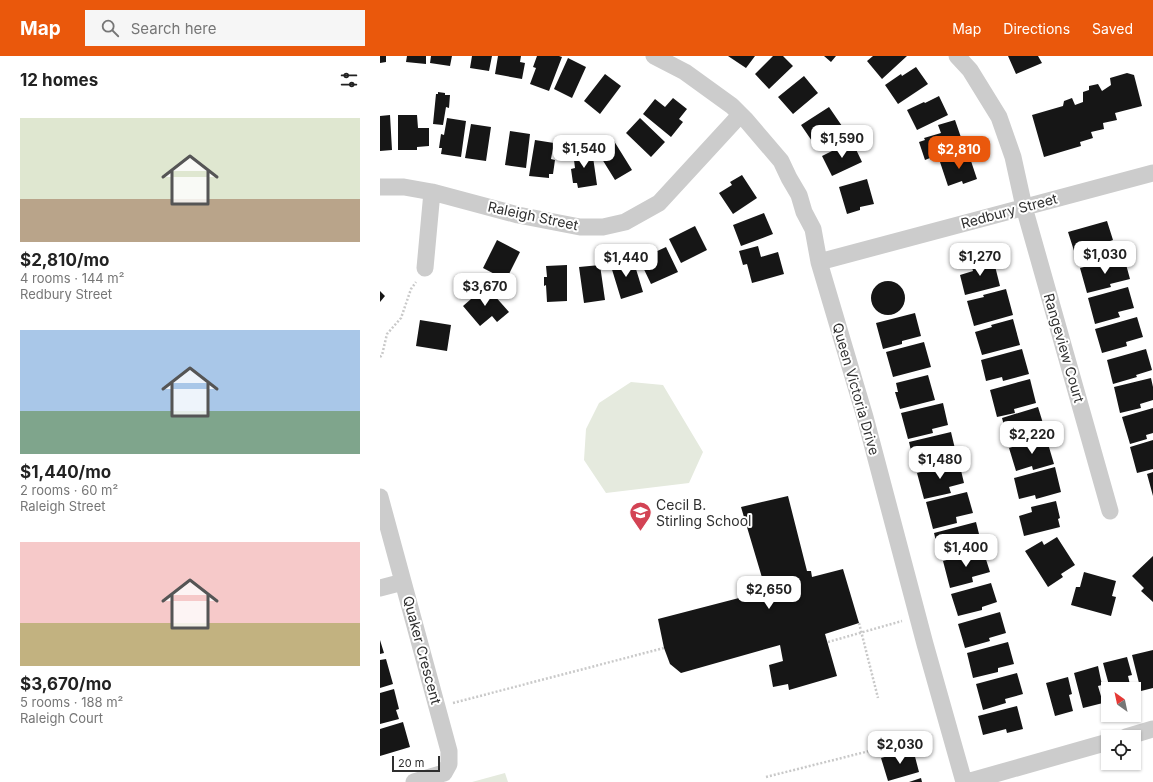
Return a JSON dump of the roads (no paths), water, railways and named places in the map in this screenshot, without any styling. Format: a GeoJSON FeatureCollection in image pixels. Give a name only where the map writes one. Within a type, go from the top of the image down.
{"type":"FeatureCollection","features":[{"type":"Feature","properties":{"kind":"street","name":"Queen Victoria Drive"},"geometry":{"type":"LineString","coordinates":[[654,56],[685,72],[732,106],[781,161],[799,195],[804,212],[813,229],[819,262],[865,416],[925,644],[965,782]]}},
{"type":"Feature","properties":{"kind":"street","name":"Rangeview Court"},"geometry":{"type":"LineString","coordinates":[[957,56],[970,70],[999,117],[1013,157],[1024,207],[1110,511]]}},
{"type":"Feature","properties":{"kind":"street","name":"Raleigh Street"},"geometry":{"type":"LineString","coordinates":[[380,187],[404,187],[432,192],[518,215],[580,227],[603,227],[625,222],[659,203],[740,115]]}},
{"type":"Feature","properties":{"kind":"street","name":"Redbury Street"},"geometry":{"type":"LineString","coordinates":[[819,262],[1153,173]]}},
{"type":"Feature","properties":{"kind":"street"},"geometry":{"type":"LineString","coordinates":[[425,268],[432,192]]}},
{"type":"Feature","properties":{"kind":"street","name":"Quaker Crescent"},"geometry":{"type":"LineString","coordinates":[[380,497],[449,751],[449,764],[444,773],[414,782]]}},
{"type":"Feature","properties":{"kind":"street"},"geometry":{"type":"LineString","coordinates":[[380,588],[403,582]]}},
{"type":"Feature","properties":{"kind":"street"},"geometry":{"type":"LineString","coordinates":[[1141,733],[1153,729]]}},
{"type":"Feature","properties":{"kind":"street"},"geometry":{"type":"LineString","coordinates":[[965,782],[1101,744]]}},
{"type":"Feature","properties":{"kind":"place","name":"Cecil B. Stirling School"},"geometry":{"type":"Point","coordinates":[641,532]}}]}
